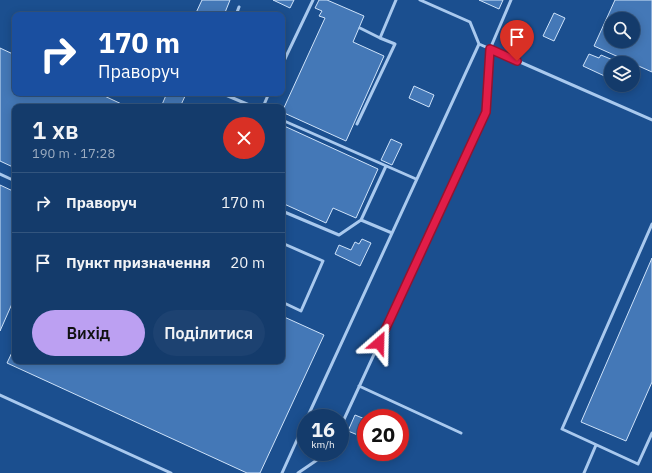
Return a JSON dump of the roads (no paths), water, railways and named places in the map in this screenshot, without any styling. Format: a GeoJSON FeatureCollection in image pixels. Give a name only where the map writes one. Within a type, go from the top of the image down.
{"type":"FeatureCollection","features":[{"type":"Feature","properties":{"kind":"lane"},"geometry":{"type":"LineString","coordinates":[[285,60],[313,0]]}},
{"type":"Feature","properties":{"kind":"lane"},"geometry":{"type":"LineString","coordinates":[[380,38],[396,0]]}},
{"type":"Feature","properties":{"kind":"lane"},"geometry":{"type":"LineString","coordinates":[[311,409],[478,44],[470,22],[420,0]]}},
{"type":"Feature","properties":{"kind":"lane"},"geometry":{"type":"LineString","coordinates":[[349,409],[486,112],[490,49],[511,0]]}},
{"type":"Feature","properties":{"kind":"lane"},"geometry":{"type":"LineString","coordinates":[[237,12],[239,7]]}},
{"type":"Feature","properties":{"kind":"lane"},"geometry":{"type":"LineString","coordinates":[[357,124],[395,44],[360,28]]}},
{"type":"Feature","properties":{"kind":"lane"},"geometry":{"type":"LineString","coordinates":[[478,44],[652,120]]}},
{"type":"Feature","properties":{"kind":"lane"},"geometry":{"type":"LineString","coordinates":[[228,96],[247,104]]}},
{"type":"Feature","properties":{"kind":"lane"},"geometry":{"type":"LineString","coordinates":[[285,121],[416,179]]}},
{"type":"Feature","properties":{"kind":"lane"},"geometry":{"type":"LineString","coordinates":[[285,211],[339,234],[361,220],[386,166]]}},
{"type":"Feature","properties":{"kind":"lane"},"geometry":{"type":"LineString","coordinates":[[0,174],[12,180]]}},
{"type":"Feature","properties":{"kind":"lane"},"geometry":{"type":"LineString","coordinates":[[361,220],[392,233]]}},
{"type":"Feature","properties":{"kind":"lane"},"geometry":{"type":"LineString","coordinates":[[652,224],[562,429],[638,464],[652,433]]}},
{"type":"Feature","properties":{"kind":"lane"},"geometry":{"type":"LineString","coordinates":[[285,244],[323,261],[301,311],[285,303]]}},
{"type":"Feature","properties":{"kind":"lane"},"geometry":{"type":"LineString","coordinates":[[359,386],[461,433]]}},
{"type":"Feature","properties":{"kind":"lane"},"geometry":{"type":"LineString","coordinates":[[0,395],[171,473]]}},
{"type":"Feature","properties":{"kind":"lane"},"geometry":{"type":"LineString","coordinates":[[282,473],[297,439]]}},
{"type":"Feature","properties":{"kind":"lane"},"geometry":{"type":"LineString","coordinates":[[584,473],[596,445]]}},
{"type":"Feature","properties":{"kind":"lane"},"geometry":{"type":"LineString","coordinates":[[298,473],[316,461]]}}]}
